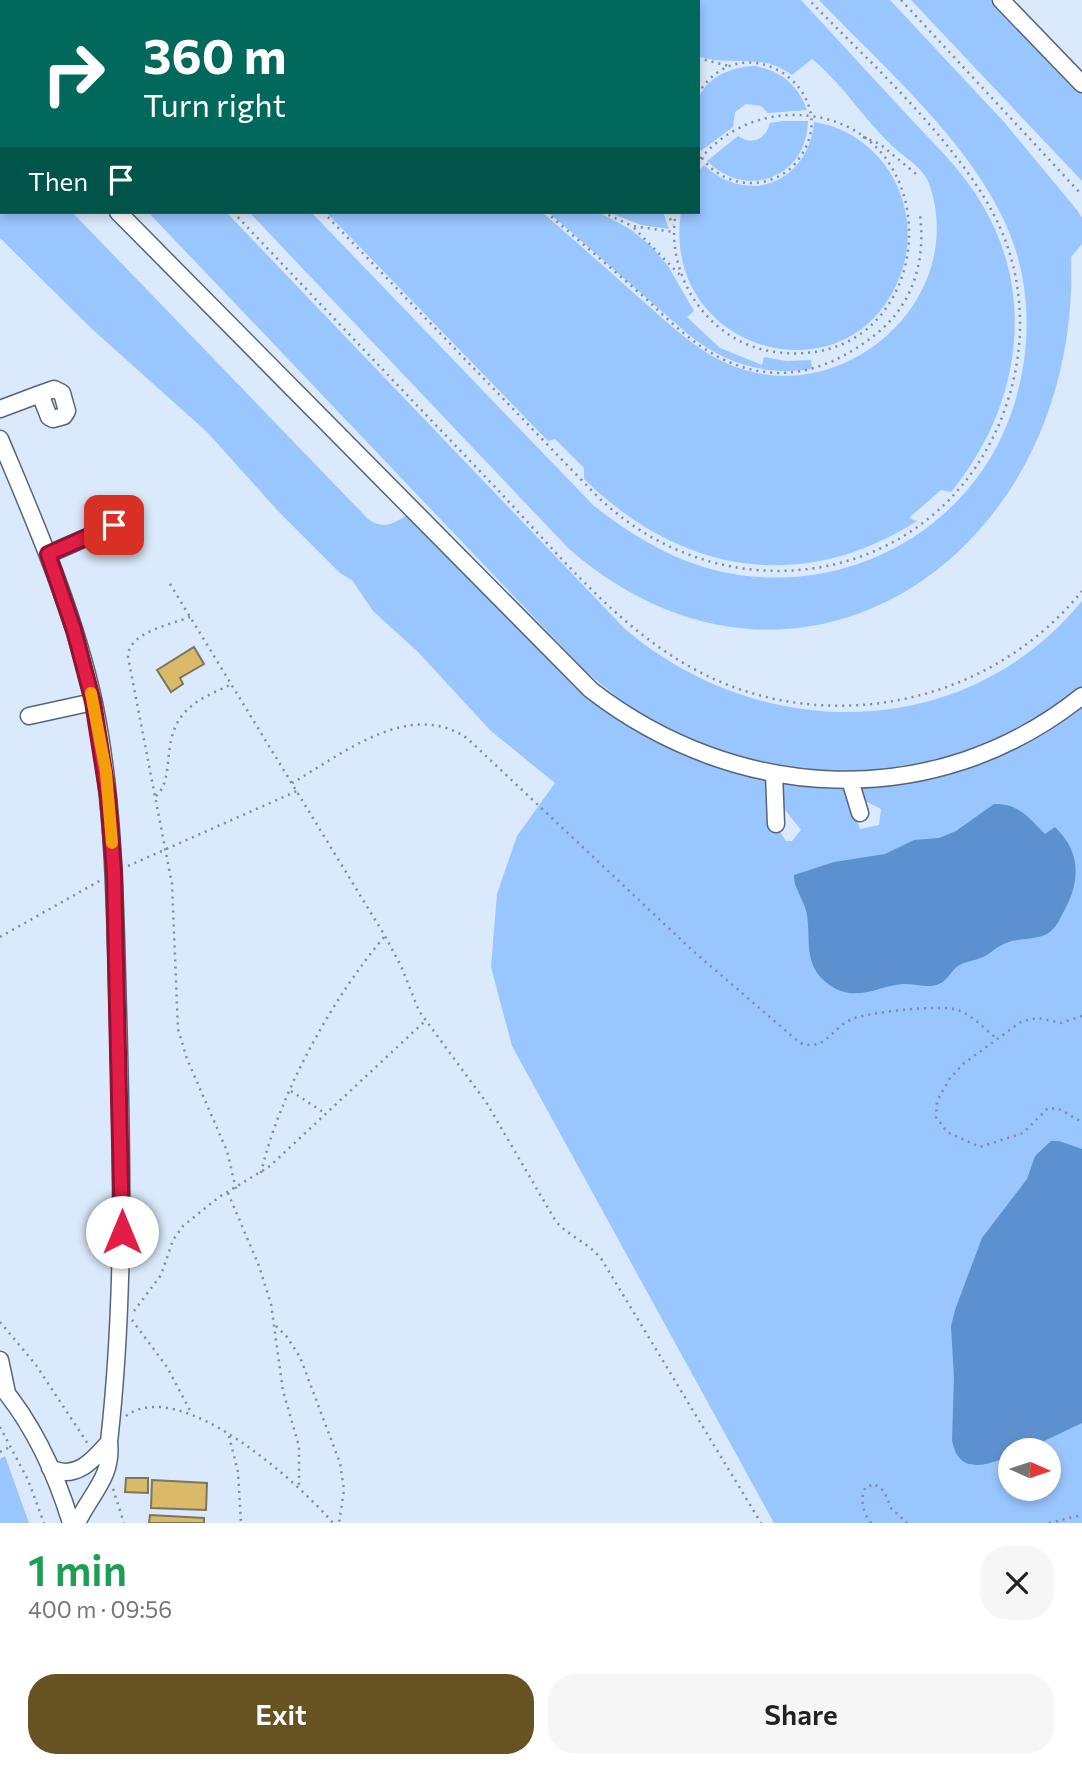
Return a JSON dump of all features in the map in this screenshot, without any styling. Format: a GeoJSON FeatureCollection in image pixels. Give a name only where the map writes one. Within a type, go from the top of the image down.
{"type":"FeatureCollection","features":[{"type":"Feature","properties":{"kind":"street"},"geometry":{"type":"LineString","coordinates":[[1001,0],[1082,85]]}},
{"type":"Feature","properties":{"kind":"street"},"geometry":{"type":"LineString","coordinates":[[120,214],[591,690],[632,719],[675,743],[734,765],[774,775],[850,780],[918,772],[966,759],[1034,729],[1082,696]]}},
{"type":"Feature","properties":{"kind":"street"},"geometry":{"type":"LineString","coordinates":[[0,409],[40,394]]}},
{"type":"Feature","properties":{"kind":"street"},"geometry":{"type":"LineString","coordinates":[[0,439],[48,554],[74,630],[93,702],[106,772],[114,872],[122,1212],[110,1462],[107,1475],[74,1523]]}},
{"type":"Feature","properties":{"kind":"street"},"geometry":{"type":"LineString","coordinates":[[48,554],[114,525]]}},
{"type":"Feature","properties":{"kind":"street"},"geometry":{"type":"LineString","coordinates":[[29,716],[93,702]]}},
{"type":"Feature","properties":{"kind":"street"},"geometry":{"type":"LineString","coordinates":[[774,775],[776,824]]}},
{"type":"Feature","properties":{"kind":"street"},"geometry":{"type":"LineString","coordinates":[[850,780],[860,813]]}},
{"type":"Feature","properties":{"kind":"street"},"geometry":{"type":"LineString","coordinates":[[0,1360],[3,1389],[31,1429],[74,1523]]}},
{"type":"Feature","properties":{"kind":"street"},"geometry":{"type":"LineString","coordinates":[[50,1468],[62,1472],[76,1471],[96,1456],[110,1435]]}},
{"type":"Feature","properties":{"kind":"path"},"geometry":{"type":"LineString","coordinates":[[325,214],[597,496],[647,537],[706,563],[769,572],[832,565],[873,551],[911,531],[944,504],[972,472],[995,435],[1010,395],[1017,364],[1020,332],[1018,289],[1000,227],[967,171],[915,110],[809,0]]}},
{"type":"Feature","properties":{"kind":"path"},"geometry":{"type":"LineString","coordinates":[[901,0],[1082,195]]}},
{"type":"Feature","properties":{"kind":"path"},"geometry":{"type":"LineString","coordinates":[[700,58],[730,66],[759,63],[787,74],[805,97],[810,116],[809,138],[801,157],[777,178],[757,183],[736,182],[717,173],[700,155]]}},
{"type":"Feature","properties":{"kind":"path"},"geometry":{"type":"LineString","coordinates":[[700,92],[713,76],[730,66]]}},
{"type":"Feature","properties":{"kind":"path"},"geometry":{"type":"LineString","coordinates":[[702,158],[721,139],[744,125],[784,115],[810,116],[836,123],[880,144],[916,174]]}},
{"type":"Feature","properties":{"kind":"path"},"geometry":{"type":"LineString","coordinates":[[632,226],[682,277],[696,304],[717,327],[758,348],[788,353],[818,351],[860,332],[883,312],[899,286],[909,257],[911,226],[905,196],[891,169],[872,145],[860,136]]}},
{"type":"Feature","properties":{"kind":"path"},"geometry":{"type":"LineString","coordinates":[[235,214],[600,596],[655,644],[718,681],[763,696],[811,705],[859,706],[907,699],[954,685],[997,664],[1037,637],[1082,591]]}},
{"type":"Feature","properties":{"kind":"path"},"geometry":{"type":"LineString","coordinates":[[548,214],[700,346],[740,366],[785,373],[808,372],[824,366],[870,339],[891,320],[907,297],[918,271],[922,243],[920,215]]}},
{"type":"Feature","properties":{"kind":"path"},"geometry":{"type":"LineString","coordinates":[[605,214],[632,226],[674,230]]}},
{"type":"Feature","properties":{"kind":"path"},"geometry":{"type":"LineString","coordinates":[[668,214],[674,230],[682,277]]}},
{"type":"Feature","properties":{"kind":"path"},"geometry":{"type":"LineString","coordinates":[[674,230],[676,214]]}},
{"type":"Feature","properties":{"kind":"path"},"geometry":{"type":"LineString","coordinates":[[170,584],[385,936],[425,1020],[486,1102],[555,1220],[565,1232],[592,1248],[602,1260],[761,1523]]}},
{"type":"Feature","properties":{"kind":"path"},"geometry":{"type":"LineString","coordinates":[[190,617],[136,639],[128,652],[175,911],[177,1029],[187,1059],[225,1144],[236,1189]]}},
{"type":"Feature","properties":{"kind":"path"},"geometry":{"type":"LineString","coordinates":[[155,797],[164,786],[170,738],[179,719],[197,702],[232,684]]}},
{"type":"Feature","properties":{"kind":"path"},"geometry":{"type":"LineString","coordinates":[[292,783],[387,731],[424,723],[447,727],[468,739],[693,951],[800,1043],[811,1046],[823,1043],[842,1025],[857,1017],[937,1007],[965,1013],[997,1039]]}},
{"type":"Feature","properties":{"kind":"path"},"geometry":{"type":"LineString","coordinates":[[0,937],[114,872],[297,791]]}},
{"type":"Feature","properties":{"kind":"path"},"geometry":{"type":"LineString","coordinates":[[261,1173],[272,1135],[291,1091],[338,1000],[385,936]]}},
{"type":"Feature","properties":{"kind":"path"},"geometry":{"type":"LineString","coordinates":[[1082,1016],[1061,1023],[1038,1018],[1027,1019],[963,1064],[942,1090],[935,1112],[942,1127],[954,1136],[980,1147],[1023,1133],[1048,1108],[1059,1109],[1082,1122]]}},
{"type":"Feature","properties":{"kind":"path"},"geometry":{"type":"LineString","coordinates":[[117,1338],[161,1275],[178,1233],[198,1212],[261,1173],[425,1020]]}},
{"type":"Feature","properties":{"kind":"path"},"geometry":{"type":"LineString","coordinates":[[291,1091],[326,1114]]}},
{"type":"Feature","properties":{"kind":"path"},"geometry":{"type":"LineString","coordinates":[[228,1193],[265,1285],[274,1324],[282,1383],[299,1446],[299,1489]]}},
{"type":"Feature","properties":{"kind":"path"},"geometry":{"type":"LineString","coordinates":[[131,1318],[167,1367],[192,1414]]}},
{"type":"Feature","properties":{"kind":"path"},"geometry":{"type":"LineString","coordinates":[[0,1322],[36,1365],[96,1456]]}},
{"type":"Feature","properties":{"kind":"path"},"geometry":{"type":"LineString","coordinates":[[274,1324],[287,1337],[300,1357],[341,1463],[344,1490],[339,1523]]}},
{"type":"Feature","properties":{"kind":"path"},"geometry":{"type":"LineString","coordinates":[[110,1435],[134,1410],[149,1405],[192,1414],[229,1436],[299,1489],[333,1523]]}},
{"type":"Feature","properties":{"kind":"path"},"geometry":{"type":"LineString","coordinates":[[0,1427],[12,1446],[44,1523]]}},
{"type":"Feature","properties":{"kind":"path"},"geometry":{"type":"LineString","coordinates":[[229,1436],[238,1472],[241,1523]]}},
{"type":"Feature","properties":{"kind":"path"},"geometry":{"type":"LineString","coordinates":[[0,1452],[12,1446]]}},
{"type":"Feature","properties":{"kind":"path"},"geometry":{"type":"LineString","coordinates":[[107,1475],[124,1523]]}},
{"type":"Feature","properties":{"kind":"path"},"geometry":{"type":"LineString","coordinates":[[871,1523],[866,1515],[862,1495],[867,1485],[874,1484],[884,1491],[891,1508],[907,1523]]}},
{"type":"Feature","properties":{"kind":"path"},"geometry":{"type":"LineString","coordinates":[[1049,1523],[1082,1515]]}},
{"type":"Feature","properties":{"kind":"shaded area"},"geometry":{"type":"Polygon","coordinates":[[[700,0],[801,0],[958,170],[983,206],[1000,242],[1011,279],[1015,316],[1013,353],[1005,390],[992,426],[974,460],[951,492],[941,490],[909,518],[917,521],[873,544],[830,559],[786,565],[743,563],[701,553],[660,536],[621,511],[584,479],[584,468],[555,439],[548,441],[328,214],[544,214],[674,329],[729,365],[785,376],[825,370],[860,355],[892,331],[916,301],[931,266],[937,227],[928,180],[917,166],[886,140],[835,81],[812,59],[792,75],[769,64],[700,57],[700,0]]]}},
{"type":"Feature","properties":{"kind":"shaded area"},"geometry":{"type":"Polygon","coordinates":[[[819,0],[890,0],[1004,122],[1077,210],[1082,218],[1082,244],[1071,257],[1062,363],[1029,456],[977,532],[910,589],[831,622],[746,629],[657,605],[569,549],[251,214],[313,214],[594,506],[622,526],[666,552],[714,570],[759,577],[804,576],[848,567],[889,551],[926,528],[960,499],[987,463],[1008,422],[1020,380],[1026,315],[1025,294],[1016,251],[1002,216],[983,182],[932,116],[819,0]]]}},
{"type":"Feature","properties":{"kind":"shaded area"},"geometry":{"type":"Polygon","coordinates":[[[911,0],[994,0],[1082,93],[1082,181],[911,0]]]}},
{"type":"Feature","properties":{"kind":"shaded area"},"geometry":{"type":"Polygon","coordinates":[[[755,66],[773,71],[793,86],[807,110],[768,113],[761,106],[746,104],[735,112],[733,127],[701,151],[701,93],[713,79],[738,68],[755,66]]]}},
{"type":"Feature","properties":{"kind":"shaded area"},"geometry":{"type":"Polygon","coordinates":[[[808,121],[805,140],[786,169],[772,177],[756,181],[740,180],[723,173],[707,161],[738,136],[748,140],[758,139],[770,123],[808,121]]]}},
{"type":"Feature","properties":{"kind":"shaded area"},"geometry":{"type":"Polygon","coordinates":[[[814,122],[853,136],[875,153],[892,176],[902,199],[908,234],[905,258],[898,281],[873,319],[839,342],[801,350],[762,345],[726,327],[699,298],[682,260],[681,214],[700,214],[700,170],[704,165],[721,178],[757,186],[774,182],[789,173],[801,160],[810,143],[814,122]]]}},
{"type":"Feature","properties":{"kind":"shaded area"},"geometry":{"type":"Polygon","coordinates":[[[0,214],[74,214],[368,519],[383,525],[407,515],[413,517],[573,681],[629,725],[692,758],[729,770],[770,778],[778,829],[786,841],[792,841],[801,830],[781,805],[781,782],[841,786],[846,790],[860,829],[879,825],[881,809],[861,799],[859,788],[862,786],[892,783],[1047,729],[1082,704],[1082,1523],[774,1523],[512,1046],[491,967],[497,894],[517,836],[555,783],[491,731],[418,652],[373,611],[352,580],[340,573],[279,512],[207,432],[92,329],[0,238],[0,214]]]}},
{"type":"Feature","properties":{"kind":"shaded area"},"geometry":{"type":"Polygon","coordinates":[[[150,214],[228,214],[625,629],[679,667],[737,693],[798,708],[860,712],[922,703],[980,682],[1034,648],[1082,601],[1082,689],[1028,726],[953,759],[869,775],[757,766],[677,737],[629,707],[585,671],[150,214]]]}},
{"type":"Feature","properties":{"kind":"shaded area"},"geometry":{"type":"Polygon","coordinates":[[[550,214],[602,214],[630,229],[651,246],[668,266],[694,311],[687,317],[720,348],[762,365],[764,357],[787,361],[811,360],[812,369],[778,371],[747,366],[717,354],[689,335],[550,214]]]}},
{"type":"Feature","properties":{"kind":"shaded area"},"geometry":{"type":"Polygon","coordinates":[[[613,214],[664,214],[669,229],[641,225],[613,214]]]}},
{"type":"Feature","properties":{"kind":"shaded area"},"geometry":{"type":"Polygon","coordinates":[[[994,804],[1016,809],[1045,834],[1055,827],[1069,846],[1075,866],[1074,887],[1053,929],[1041,936],[1005,943],[983,957],[958,966],[939,984],[902,984],[855,993],[837,989],[819,976],[811,960],[807,915],[795,885],[794,875],[834,862],[885,854],[914,840],[939,838],[956,831],[994,804]]]}},
{"type":"Feature","properties":{"kind":"shaded area"},"geometry":{"type":"Polygon","coordinates":[[[1051,1141],[1082,1149],[1082,1423],[1050,1438],[998,1438],[998,1460],[975,1465],[960,1459],[952,1440],[954,1378],[951,1326],[982,1238],[1027,1179],[1035,1156],[1051,1141]]]}},
{"type":"Feature","properties":{"kind":"shaded area"},"geometry":{"type":"Polygon","coordinates":[[[5,1456],[29,1523],[0,1523],[0,1459],[5,1456]]]}},
{"type":"Feature","properties":{"kind":"building"},"geometry":{"type":"Polygon","coordinates":[[[194,647],[204,664],[180,678],[183,684],[171,692],[157,670],[194,647]]]}},
{"type":"Feature","properties":{"kind":"building"},"geometry":{"type":"Polygon","coordinates":[[[126,1478],[148,1478],[148,1493],[125,1492],[126,1478]]]}},
{"type":"Feature","properties":{"kind":"building"},"geometry":{"type":"Polygon","coordinates":[[[152,1480],[207,1483],[206,1510],[151,1508],[152,1480]]]}},
{"type":"Feature","properties":{"kind":"building"},"geometry":{"type":"Polygon","coordinates":[[[150,1515],[204,1518],[204,1523],[149,1523],[150,1515]]]}},
{"type":"Feature","properties":{"kind":"slow traffic"},"geometry":{"type":"LineString","coordinates":[[91,693],[106,772],[112,843]]}},
{"type":"Feature","properties":{"kind":"route"},"geometry":{"type":"LineString","coordinates":[[114,525],[48,554],[74,630],[93,702],[106,772],[114,872],[122,1232]]}}]}
